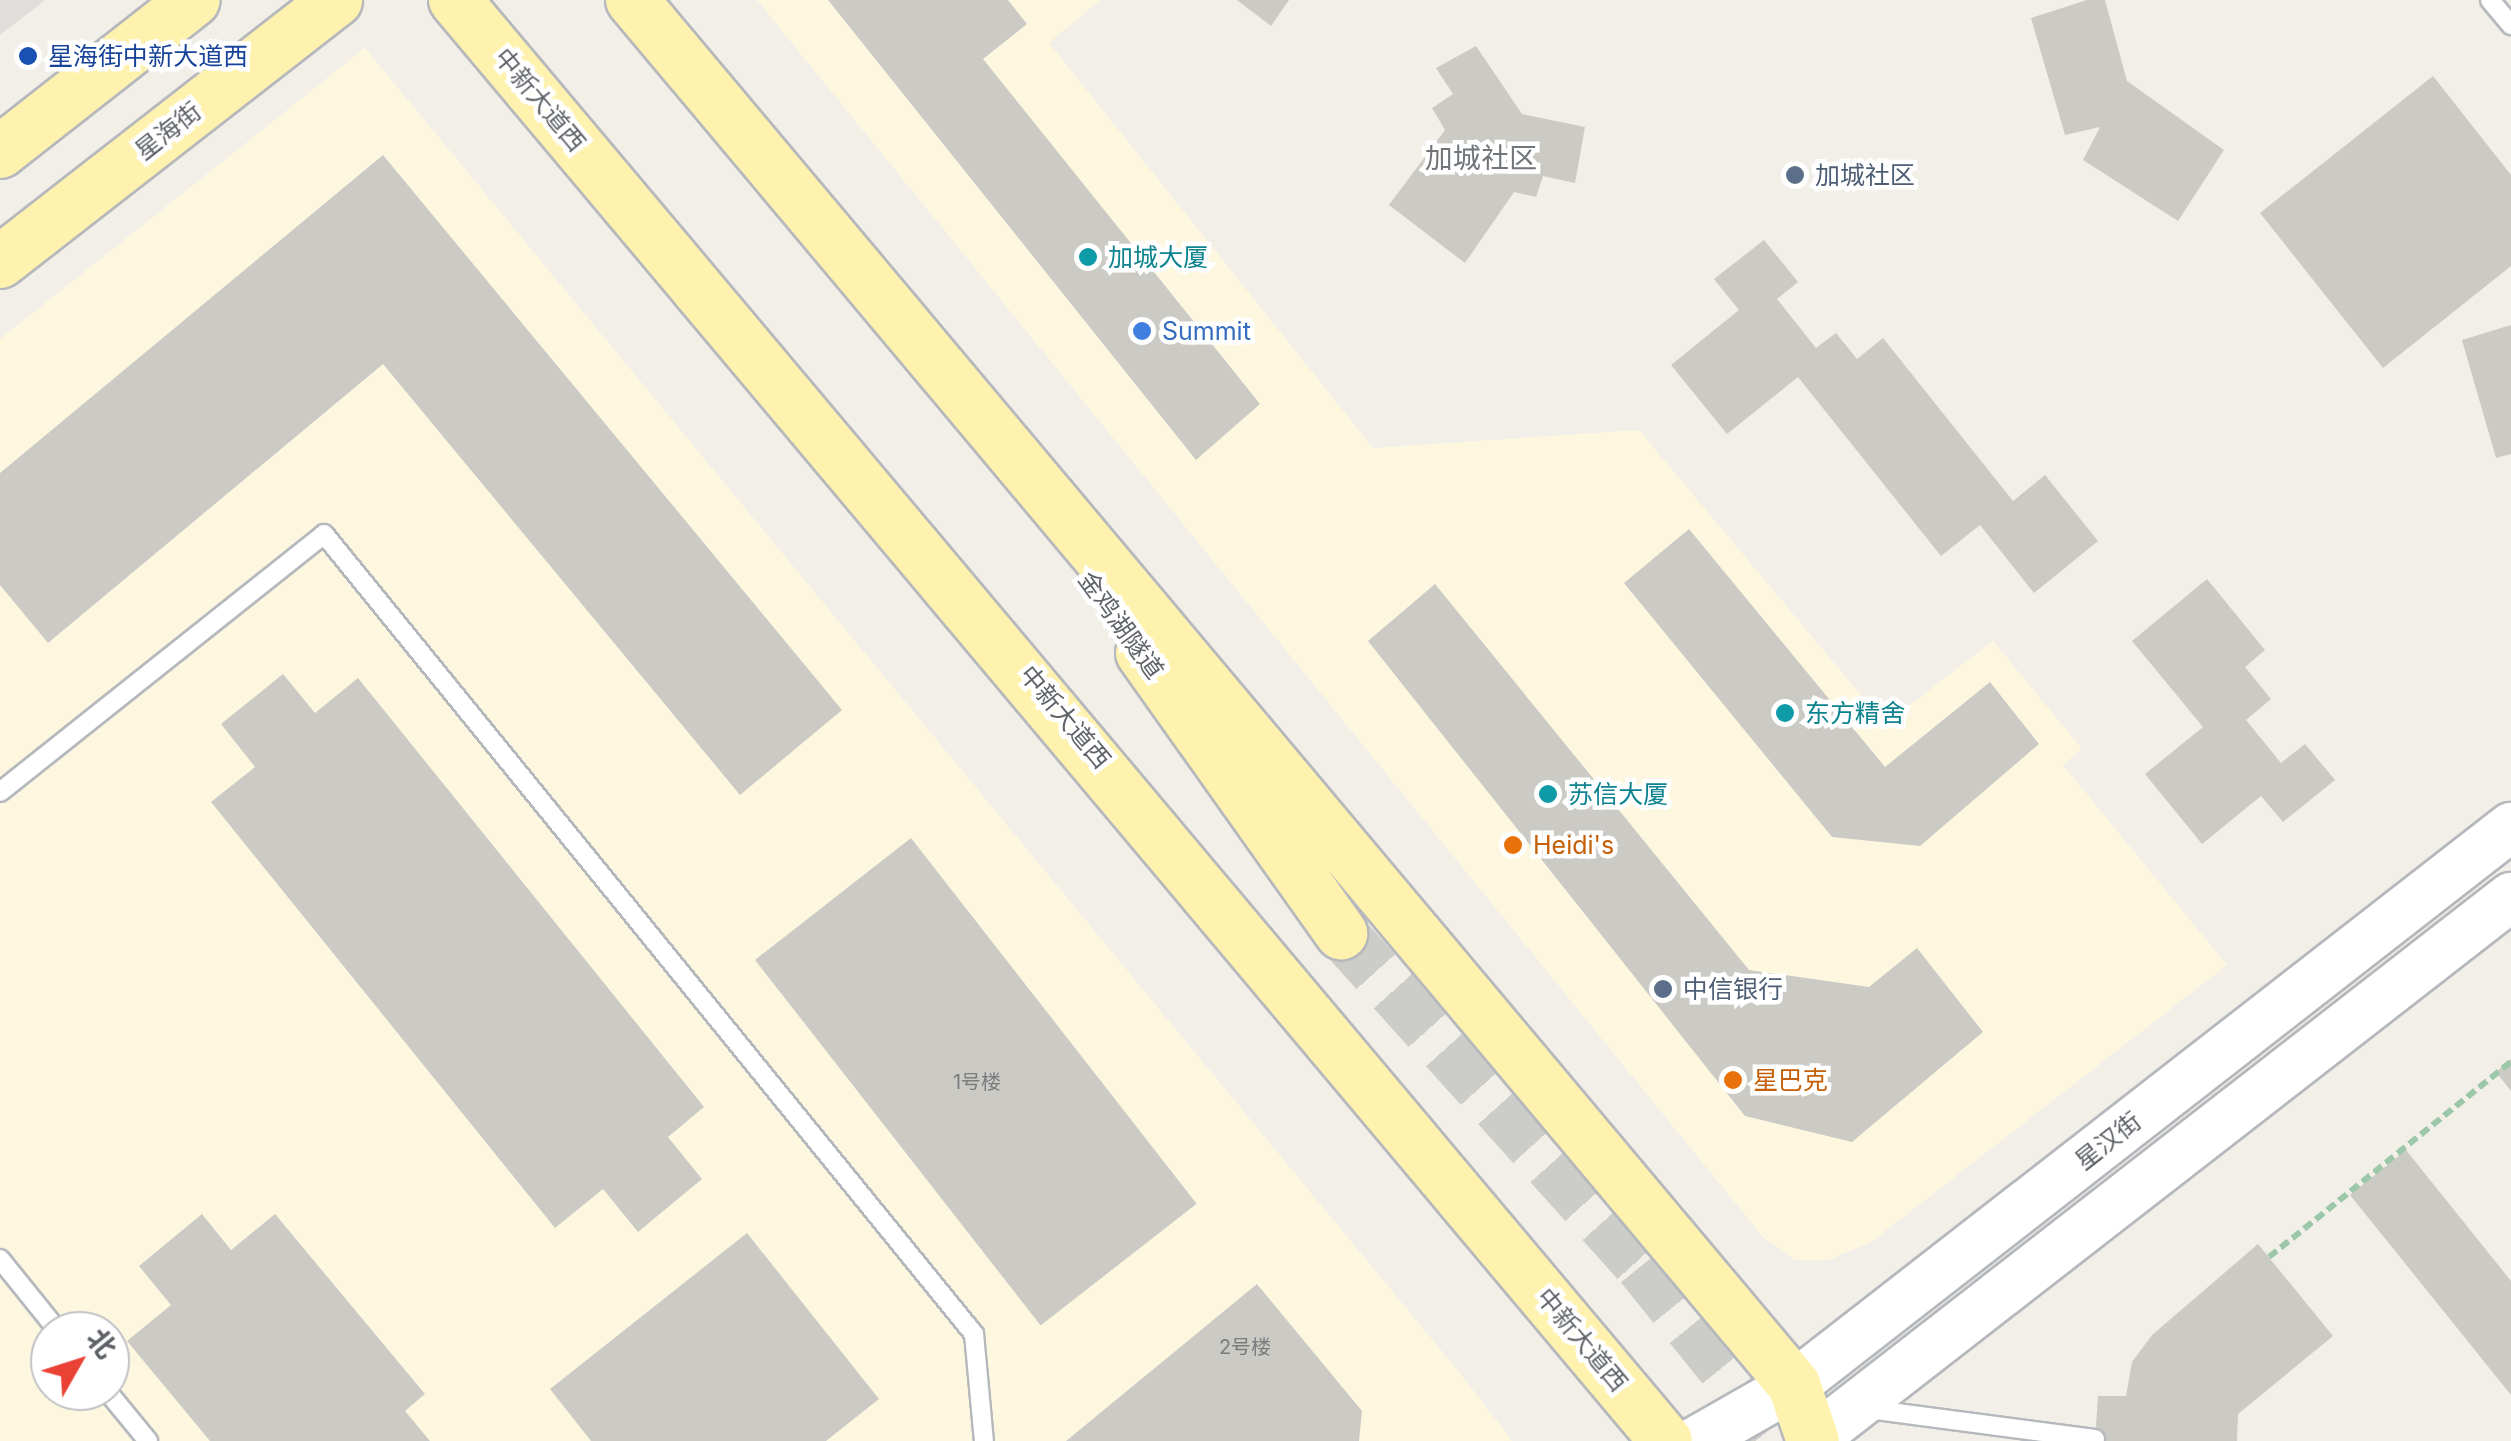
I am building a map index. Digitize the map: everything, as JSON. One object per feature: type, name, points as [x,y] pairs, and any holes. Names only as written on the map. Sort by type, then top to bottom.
[{"type":"main road","points":[[0,152],[194,0]]},
{"type":"main road","name":"星海街","points":[[0,262],[336,0]]},
{"type":"main road","name":"中新大道西","points":[[455,0],[1666,1441]]},
{"type":"main road","points":[[632,0],[902,317],[1794,1385],[1812,1441],[1862,1408],[2511,897]]},
{"type":"main road","name":"金鸡湖隧道","points":[[902,317],[1341,933]]},
{"type":"main road","name":"星汉街","points":[[1696,1441],[1794,1385],[2511,827]]},
{"type":"lane","points":[[2490,0],[2511,26]]},
{"type":"lane","points":[[0,792],[324,534],[974,1334],[984,1441]]},
{"type":"lane","points":[[0,1260],[42,1311]]},
{"type":"lane","points":[[1862,1408],[2096,1440]]},
{"type":"lane","points":[[123,1411],[148,1441]]},
{"type":"path","points":[[2269,1257],[2511,1062]]},
{"type":"shaded area","points":[[0,0],[45,0],[0,35]]},
{"type":"shaded area","points":[[757,0],[1100,0],[1049,43],[1373,448],[1639,430],[1885,724],[1993,641],[2082,749],[2063,765],[2227,965],[1870,1243],[1828,1260],[1795,1260],[1763,1237]]},
{"type":"shaded area","points":[[365,48],[1512,1441],[0,1441],[0,339]]},
{"type":"building","name":"加城大厦","points":[[828,0],[1008,0],[1027,24],[983,59],[1260,404],[1196,460]]},
{"type":"building","points":[[1237,0],[1289,0],[1271,26]]},
{"type":"building","points":[[2087,0],[2105,0],[2127,81],[2224,150],[2178,221],[2083,160],[2100,127],[2065,135],[2031,18]]},
{"type":"building","points":[[1476,46],[1522,114],[1585,127],[1575,183],[1543,176],[1536,197],[1514,192],[1465,263],[1389,205],[1445,130],[1432,108],[1453,94],[1436,68]]},
{"type":"building","points":[[2433,76],[2511,175],[2511,266],[2383,368],[2260,213]]},
{"type":"building","points":[[383,155],[842,710],[740,795],[383,364],[48,643],[0,585],[0,473]]},
{"type":"building","points":[[1764,240],[1798,282],[1777,299],[1816,348],[1836,333],[1857,359],[1883,338],[2013,501],[2045,475],[2098,541],[2034,593],[1980,525],[1941,556],[1798,377],[1727,434],[1671,365],[1739,310],[1714,279]]},
{"type":"building","points":[[2511,325],[2511,454],[2496,458],[2462,340]]},
{"type":"building","name":"东方精舍","points":[[1689,529],[1885,767],[1990,682],[2039,744],[1920,846],[1832,837],[1624,583]]},
{"type":"building","points":[[2207,579],[2265,650],[2245,667],[2271,699],[2246,720],[2281,763],[2305,744],[2335,780],[2283,822],[2261,796],[2202,844],[2145,774],[2203,727],[2132,641]]},
{"type":"building","name":"苏信大厦","points":[[1435,584],[1749,970],[1869,987],[1917,948],[1983,1032],[1852,1142],[1745,1116],[1368,641]]},
{"type":"building","points":[[283,674],[315,713],[358,678],[704,1107],[668,1137],[702,1179],[638,1232],[603,1189],[555,1228],[211,802],[255,767],[221,724]]},
{"type":"building","points":[[911,838],[1197,1204],[1041,1326],[755,960]]},
{"type":"building","points":[[2511,1059],[2511,1091],[2496,1072]]},
{"type":"building","points":[[2406,1150],[2511,1281],[2511,1395],[2350,1195]]},
{"type":"building","points":[[202,1214],[231,1250],[275,1214],[425,1394],[405,1411],[430,1441],[210,1441],[130,1345],[130,1339],[171,1305],[139,1266]]},
{"type":"building","points":[[747,1233],[879,1399],[826,1441],[591,1441],[550,1389]]},
{"type":"building","points":[[2258,1244],[2333,1336],[2238,1414],[2237,1441],[2095,1441],[2098,1396],[2126,1396],[2132,1362],[2152,1335]]},
{"type":"building","points":[[1257,1284],[1362,1411],[1359,1441],[1066,1441]]},
{"type":"tunnel","points":[[1341,933],[1641,1266],[1782,1441]]},
{"type":"place","name":"星海街中新大道西","points":[[28,56]]},
{"type":"place","name":"加城社区","points":[[1795,175]]},
{"type":"place","name":"加城大厦","points":[[1088,257]]},
{"type":"place","name":"Summit","points":[[1142,331]]},
{"type":"place","name":"东方精舍","points":[[1785,713]]},
{"type":"place","name":"苏信大厦","points":[[1548,794]]},
{"type":"place","name":"Heidi's","points":[[1513,845]]},
{"type":"place","name":"中信银行","points":[[1663,989]]},
{"type":"place","name":"星巴克","points":[[1733,1080]]},
{"type":"district","name":"加城社区","points":[[1481,158]]}]
